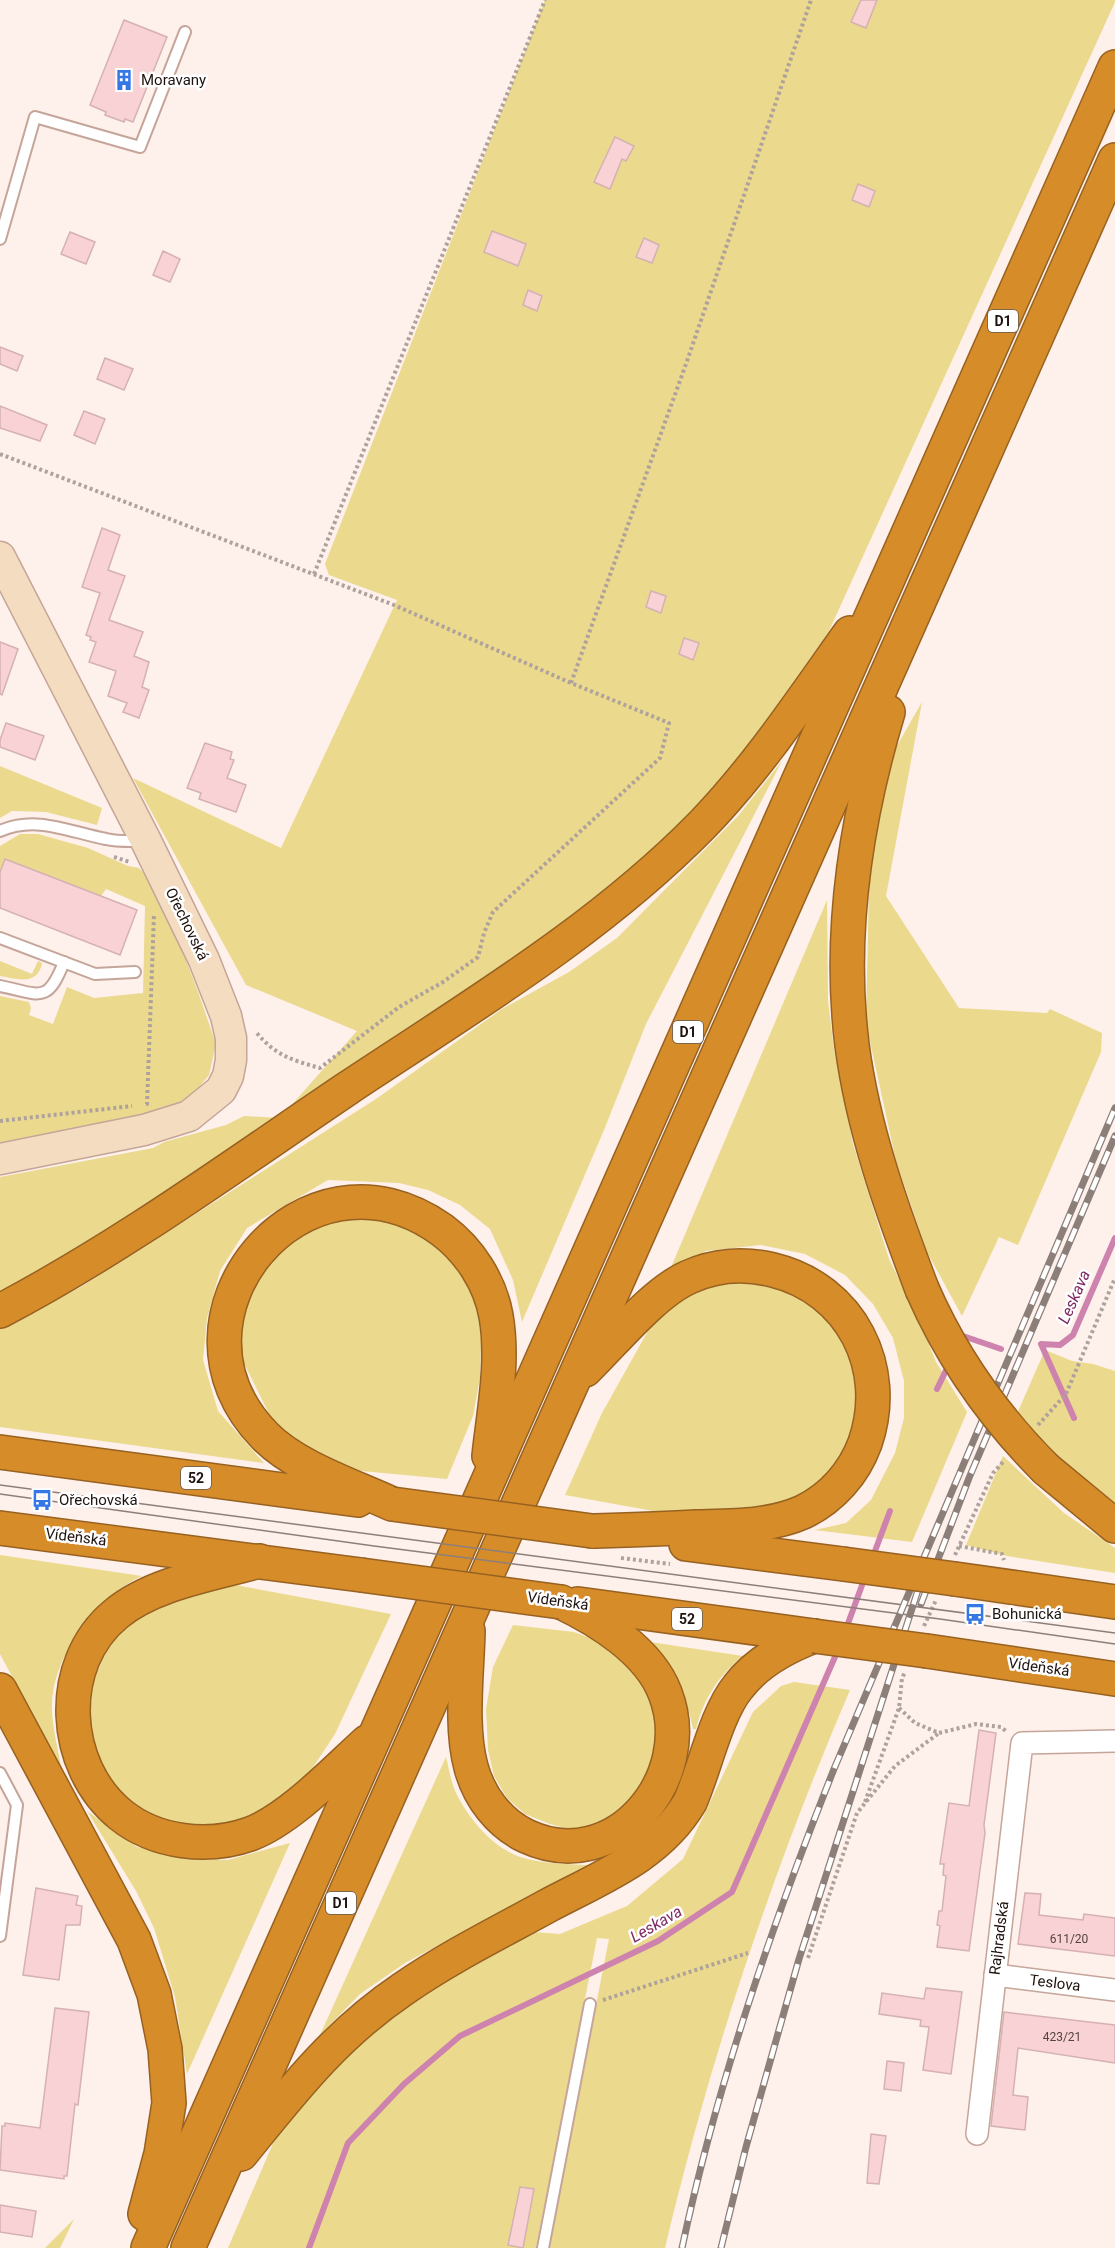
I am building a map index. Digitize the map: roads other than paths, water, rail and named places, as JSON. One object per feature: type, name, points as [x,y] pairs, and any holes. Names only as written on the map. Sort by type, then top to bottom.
[{"type":"highway","name":"D1","points":[[148,2248],[1115,67]]},
{"type":"highway","name":"D1","points":[[188,2248],[1115,160]]},
{"type":"highway","points":[[0,1311],[37,1292],[117,1243],[493,992],[623,897],[703,824],[751,770],[891,575]]},
{"type":"highway","points":[[925,588],[883,728],[853,872],[848,953],[852,1044],[860,1088],[882,1179],[922,1289],[935,1318],[966,1373],[1003,1423],[1046,1469],[1115,1526]]},
{"type":"highway","points":[[393,1504],[310,1466],[277,1448],[250,1419],[237,1396],[228,1372],[225,1339],[229,1307],[242,1274],[252,1257],[281,1228],[316,1210],[335,1205],[375,1203],[414,1213],[448,1234],[482,1276],[496,1314],[499,1345],[499,1364],[485,1488]]},
{"type":"highway","points":[[571,1384],[658,1297],[701,1272],[741,1266],[763,1267],[785,1273],[807,1282],[828,1296],[843,1312],[858,1336],[866,1353],[873,1387],[872,1417],[861,1454],[840,1485],[809,1508],[785,1518],[764,1523],[592,1531]]},
{"type":"highway","name":"52","points":[[0,1452],[1115,1602]]},
{"type":"highway","name":"Vídeňská","points":[[0,1528],[814,1636],[1115,1679]]},
{"type":"highway","points":[[259,1561],[142,1597],[114,1615],[94,1637],[76,1679],[73,1709],[80,1755],[93,1782],[110,1805],[121,1815],[156,1834],[187,1841],[220,1841],[252,1833],[281,1817],[375,1735]]},
{"type":"highway","points":[[468,1617],[466,1716],[468,1750],[471,1767],[483,1797],[506,1824],[519,1833],[550,1844],[583,1845],[614,1834],[628,1825],[651,1802],[660,1788],[670,1757],[672,1723],[664,1690],[636,1652],[601,1623],[561,1602]]},
{"type":"highway","points":[[213,2188],[310,2069],[357,2023],[430,1972],[475,1945],[623,1866],[661,1839],[683,1814],[690,1802],[722,1715],[737,1688],[762,1663],[778,1652],[814,1636]]},
{"type":"highway","points":[[0,1690],[134,1940],[148,1976],[161,2022],[168,2076],[167,2125],[154,2186],[136,2248]]},
{"type":"street","name":"Ořechovská","points":[[0,557],[146,842],[214,982],[231,1038],[231,1060],[224,1084],[216,1095],[189,1116],[144,1130],[0,1159]]},
{"type":"street","name":"Rajhradská","points":[[977,2134],[1022,1743],[1115,1742]]},
{"type":"street","name":"Teslova","points":[[995,1975],[1115,1990]]},
{"type":"lane","points":[[0,238],[35,117],[140,147],[185,32]]},
{"type":"lane","points":[[0,831],[13,825],[35,823],[109,840],[146,842]]},
{"type":"lane","points":[[0,938],[95,974],[135,972]]},
{"type":"lane","points":[[0,986],[39,994],[49,991],[56,983],[64,962]]},
{"type":"lane","points":[[0,1773],[17,1805],[0,1936]]},
{"type":"lane","points":[[543,2248],[590,2004]]},
{"type":"waterway","name":"Leskava","points":[[1074,1418],[1041,1344],[1060,1345],[1073,1335],[1115,1238]]},
{"type":"waterway","name":"Leskava","points":[[960,1342],[963,1336],[1001,1349]]},
{"type":"waterway","name":"Leskava","points":[[937,1389],[949,1364]]},
{"type":"waterway","name":"Leskava","points":[[872,1559],[890,1511]]},
{"type":"waterway","name":"Leskava","points":[[846,1629],[865,1577]]},
{"type":"waterway","name":"Leskava","points":[[309,2248],[348,2143],[404,2084],[460,2036],[658,1941],[732,1892],[838,1650]]},
{"type":"tram line","points":[[0,1485],[1115,1633]]},
{"type":"tram line","points":[[0,1494],[1115,1644]]},
{"type":"railway","points":[[682,2248],[729,2066],[768,1946],[811,1828],[1115,1108]]},
{"type":"railway","points":[[921,1604],[969,1478],[1115,1136]]},
{"type":"railway","points":[[721,2248],[746,2147],[799,1959],[918,1590]]},
{"type":"place","name":"Moravany","points":[[124,80]]},
{"type":"place","name":"Ořechovská","points":[[42,1500]]},
{"type":"place","name":"Bohunická","points":[[975,1614]]}]
